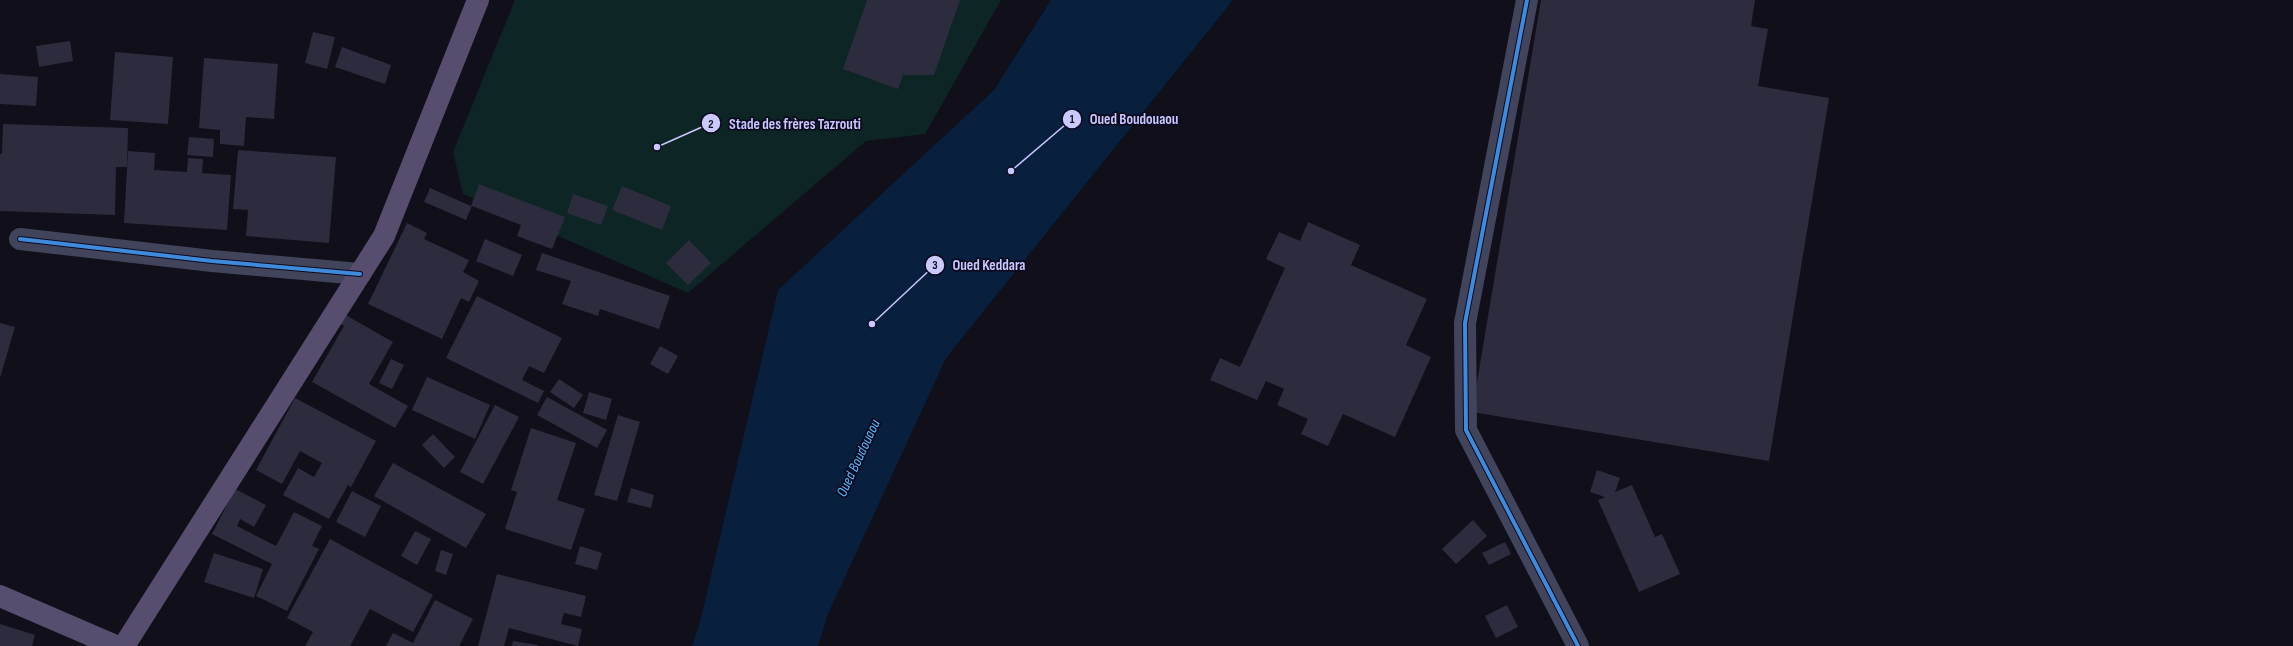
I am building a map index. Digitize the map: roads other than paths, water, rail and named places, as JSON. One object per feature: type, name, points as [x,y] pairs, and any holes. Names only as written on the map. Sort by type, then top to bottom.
[{"type":"main road","points":[[124,646],[384,236],[478,0]]},
{"type":"main road","points":[[0,596],[116,646]]},
{"type":"street","points":[[1527,0],[1465,323],[1466,430],[1578,646]]},
{"type":"street","points":[[20,239],[212,261],[360,274]]},
{"type":"water","points":[[1051,0],[1233,0],[946,358],[828,614],[818,646],[692,646],[700,622],[778,290],[994,90]]},
{"type":"place","name":"Stade des frères Tazrouti","points":[[657,147]]},
{"type":"place","name":"Oued Boudouaou","points":[[1011,171]]},
{"type":"place","name":"Oued Keddara","points":[[872,324]]}]
